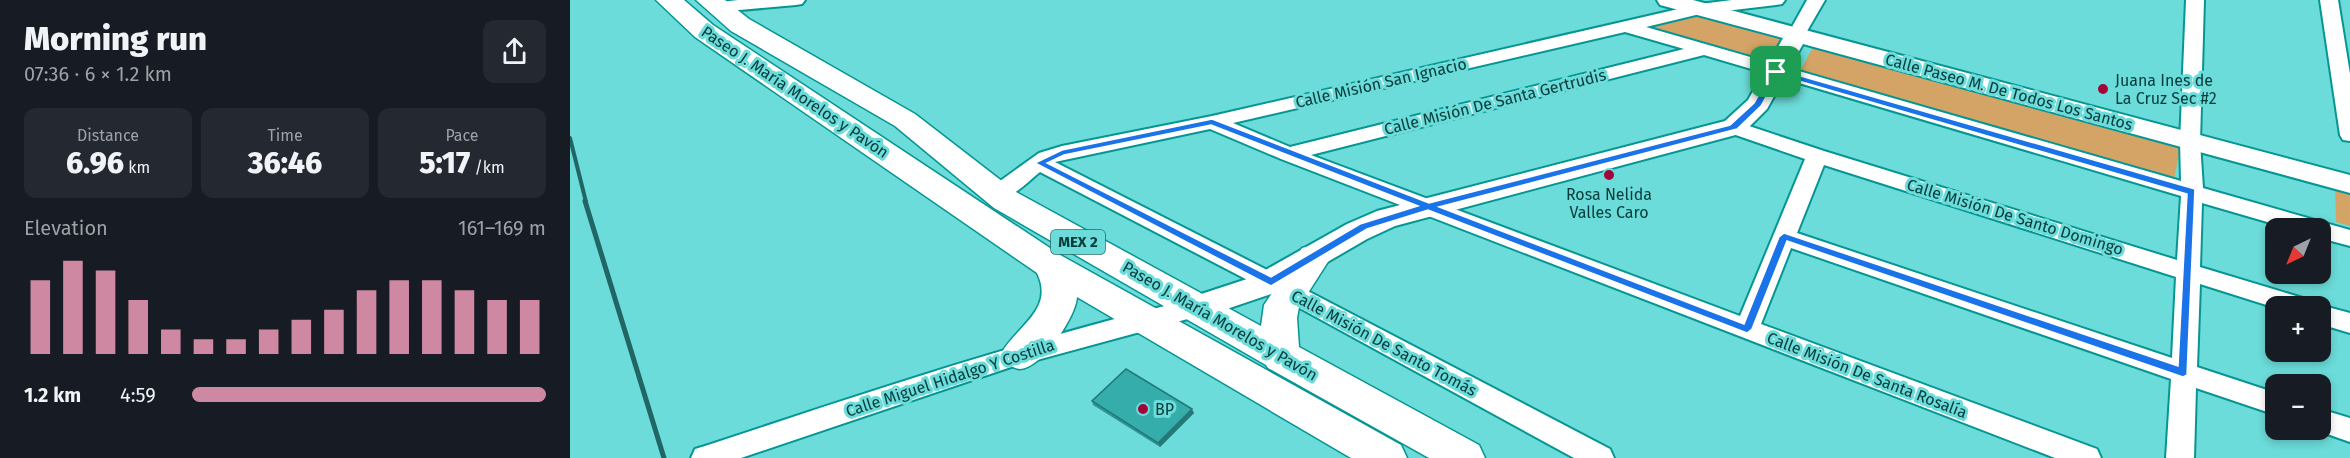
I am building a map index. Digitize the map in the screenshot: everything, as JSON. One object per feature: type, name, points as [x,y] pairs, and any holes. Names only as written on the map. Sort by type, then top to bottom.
[{"type":"highway","name":"Paseo J. María Morelos y Pavón","points":[[669,0],[712,36],[1050,265],[1387,458]]},
{"type":"highway","name":"Paseo J. María Morelos y Pavón","points":[[722,11],[905,120],[997,194],[1034,217],[1465,458]]},
{"type":"highway","points":[[1281,357],[1280,287],[1314,257]]},
{"type":"highway","points":[[1020,354],[1054,316],[1060,303],[1060,284],[1050,265]]},
{"type":"main road","name":"Calle Paseo M. De Todos Los Santos","points":[[1668,0],[2350,184]]},
{"type":"main road","points":[[1314,257],[1363,226],[1734,127],[1758,104],[1797,34]]},
{"type":"main road","points":[[1197,307],[1280,287]]},
{"type":"street","points":[[722,11],[761,12],[796,0]]},
{"type":"street","points":[[722,11],[796,0]]},
{"type":"street","name":"Calle Misión San Ignacio","points":[[997,194],[1039,163],[1062,153],[1212,122],[1700,9],[1776,0]]},
{"type":"street","points":[[1797,34],[1816,0]]},
{"type":"street","points":[[2180,458],[2192,192],[2190,142],[2195,0]]},
{"type":"street","points":[[2329,0],[2345,67],[2350,135]]},
{"type":"street","points":[[1628,27],[2281,218]]},
{"type":"street","name":"Calle Misión De Santa Gertrudis","points":[[1288,153],[1703,50]]},
{"type":"street","name":"Calle Misión De Santa Rosalía","points":[[1212,122],[1428,207],[2087,458]]},
{"type":"street","name":"Calle Misión De Santo Domingo","points":[[1734,127],[1817,156],[2265,296]]},
{"type":"street","points":[[1747,329],[1817,156]]},
{"type":"street","name":"Calle Misión De Santo Tomás","points":[[1039,163],[1280,287],[1599,458]]},
{"type":"street","points":[[2331,233],[2350,238]]},
{"type":"street","points":[[1784,237],[2265,400]]},
{"type":"street","name":"Calle Miguel Hidalgo Y Costilla","points":[[705,458],[1020,354],[1144,319],[1197,307]]},
{"type":"street","points":[[2331,317],[2350,323]]},
{"type":"street","points":[[2331,424],[2350,430]]},
{"type":"shaded area","points":[[1695,12],[1796,39],[1780,64],[1651,27]]},
{"type":"shaded area","points":[[1814,45],[2181,145],[2173,184],[1800,71]]},
{"type":"shaded area","points":[[2335,185],[2350,189],[2350,226],[2336,222]]},
{"type":"building","name":"BP","points":[[1126,369],[1192,409],[1158,443],[1092,401]]},
{"type":"railway","points":[[570,138],[586,202]]},
{"type":"railway","points":[[585,201],[664,458]]},
{"type":"place","name":"Juana Ines de La Cruz Sec #2","points":[[2103,89]]},
{"type":"place","name":"Rosa Nelida Valles Caro","points":[[1609,175]]},
{"type":"place","name":"BP","points":[[1143,409]]},
{"type":"route","points":[[1776,72],[1758,104],[1734,127],[1428,207],[1212,122],[1053,155],[1039,163],[1271,282],[1363,226],[1428,207],[1747,329],[1784,237],[2183,372],[2192,192],[1776,72]]}]
